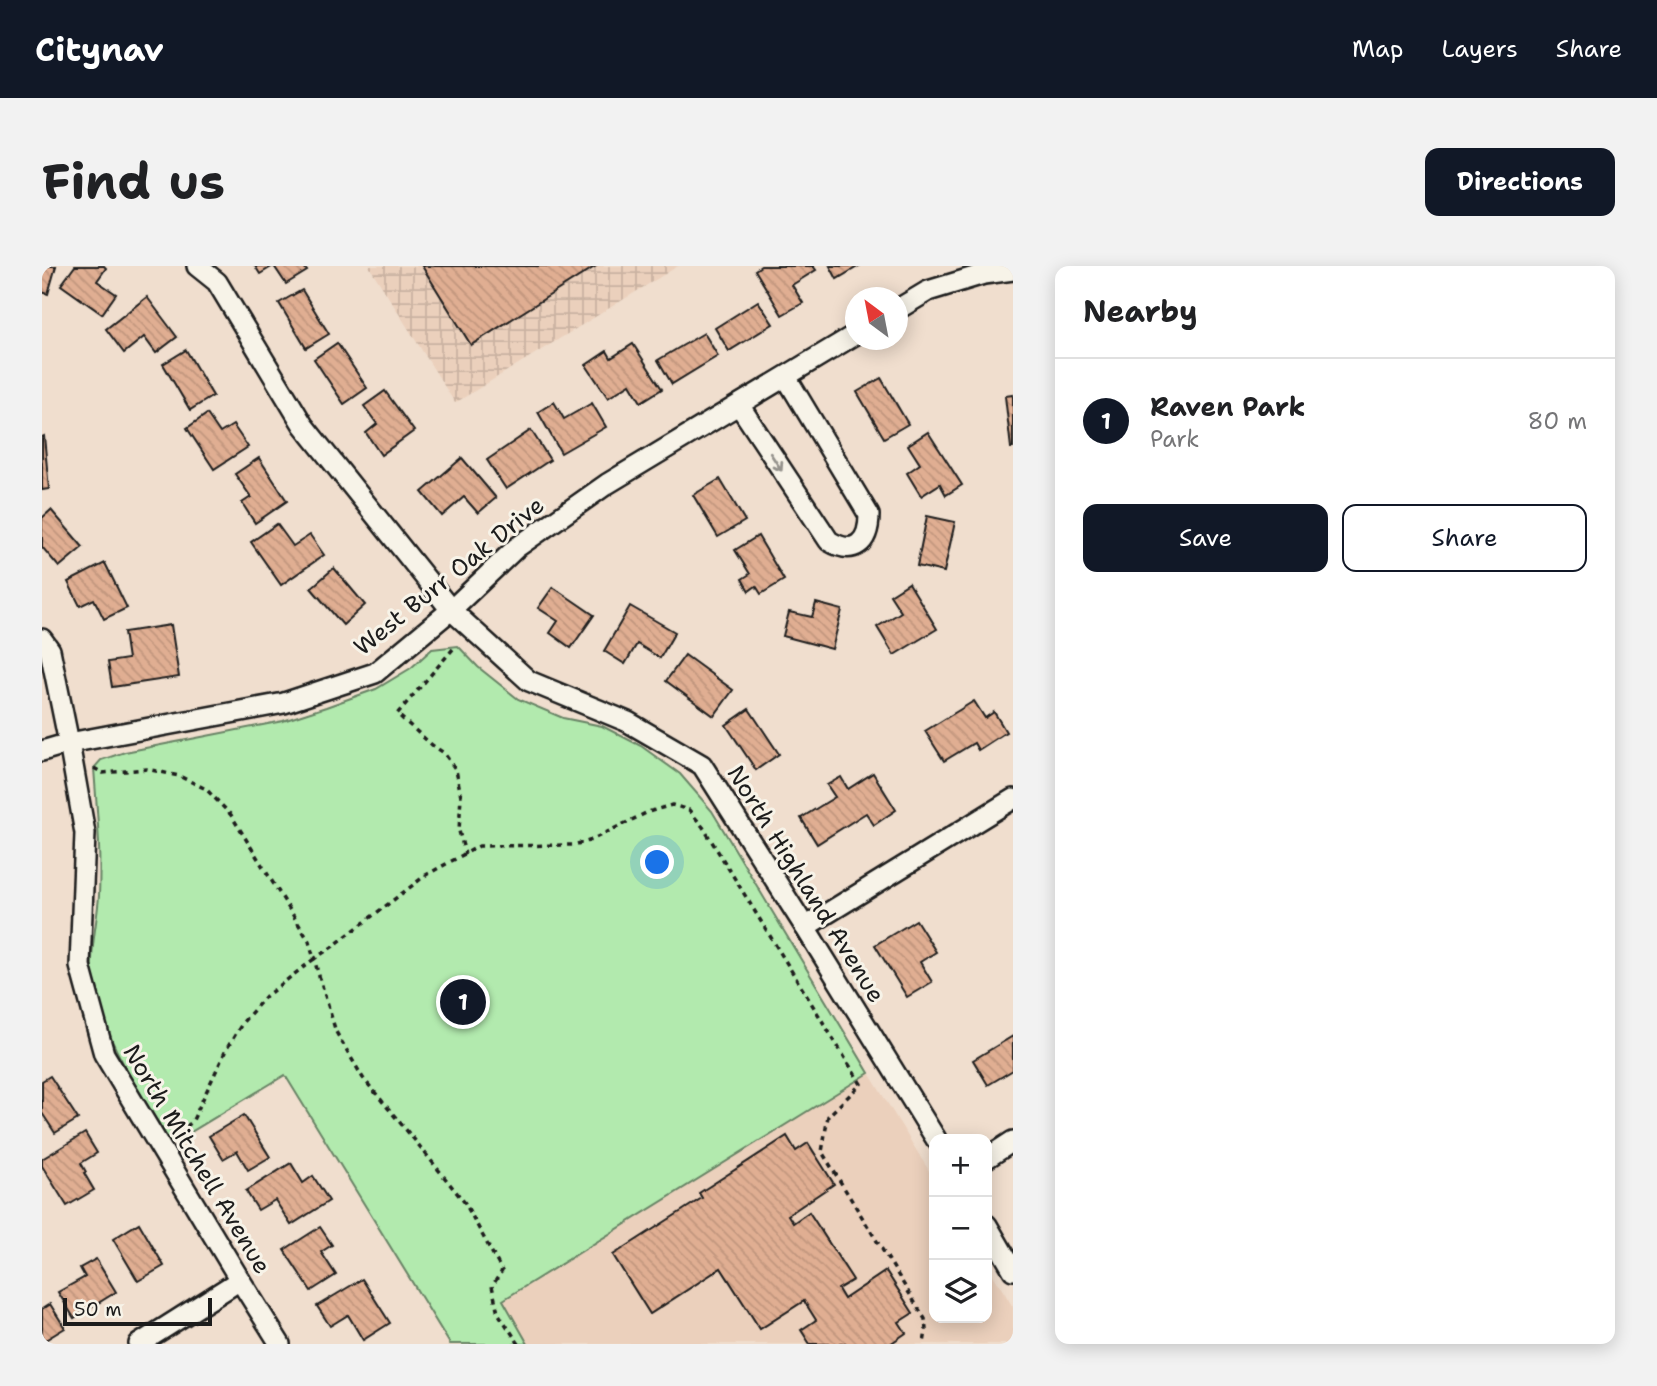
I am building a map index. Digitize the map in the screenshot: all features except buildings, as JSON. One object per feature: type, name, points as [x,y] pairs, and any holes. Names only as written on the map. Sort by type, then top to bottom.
[{"type":"street","name":"North Highland Avenue","points":[[197,266],[217,282],[303,425],[451,610],[529,681],[628,722],[702,765],[933,1134]]},
{"type":"street","points":[[908,303],[928,290],[984,274],[1013,270]]},
{"type":"street","name":"West Burr Oak Drive","points":[[42,751],[69,743],[284,703],[375,673],[451,610],[516,548],[607,484],[845,341]]},
{"type":"street","points":[[739,405],[828,541],[839,547],[850,548],[860,543],[869,531],[869,515],[786,377]]},
{"type":"street","name":"North Mitchell Avenue","points":[[42,639],[50,650],[85,833],[80,966],[104,1054],[280,1344]]},
{"type":"street","points":[[805,927],[1013,799]]},
{"type":"street","points":[[992,1155],[1013,1142]]},
{"type":"street","points":[[992,1234],[1013,1270]]},
{"type":"street","points":[[139,1344],[240,1280]]},
{"type":"path","points":[[453,649],[397,714],[444,753],[456,770],[461,796],[459,831],[465,854]]},
{"type":"path","points":[[94,768],[103,773],[147,769],[179,776],[206,789],[231,815],[309,941],[335,1032],[363,1078],[465,1203],[502,1271],[492,1286],[498,1313],[519,1344]]},
{"type":"path","points":[[172,1138],[192,1122],[226,1050],[243,1022],[266,996],[426,875],[479,846],[573,845],[589,841],[648,812],[672,805],[689,810],[703,827],[861,1084],[828,1116],[822,1152],[925,1319],[924,1344]]},
{"type":"shaded area","points":[[369,266],[678,266],[455,403]]},
{"type":"shaded area","points":[[869,1073],[929,1171],[929,1323],[992,1323],[992,1273],[1013,1307],[1013,1344],[528,1344],[503,1301]]},
{"type":"green space","points":[[458,646],[478,667],[518,699],[563,718],[602,726],[641,746],[680,774],[712,811],[869,1073],[503,1300],[528,1344],[450,1344],[285,1075],[171,1144],[114,1045],[98,1003],[93,981],[99,880],[94,768],[101,760],[125,752],[283,721],[376,689],[411,668],[432,649]]},
{"type":"place","name":"Raven Park","points":[[463,1002]]}]
